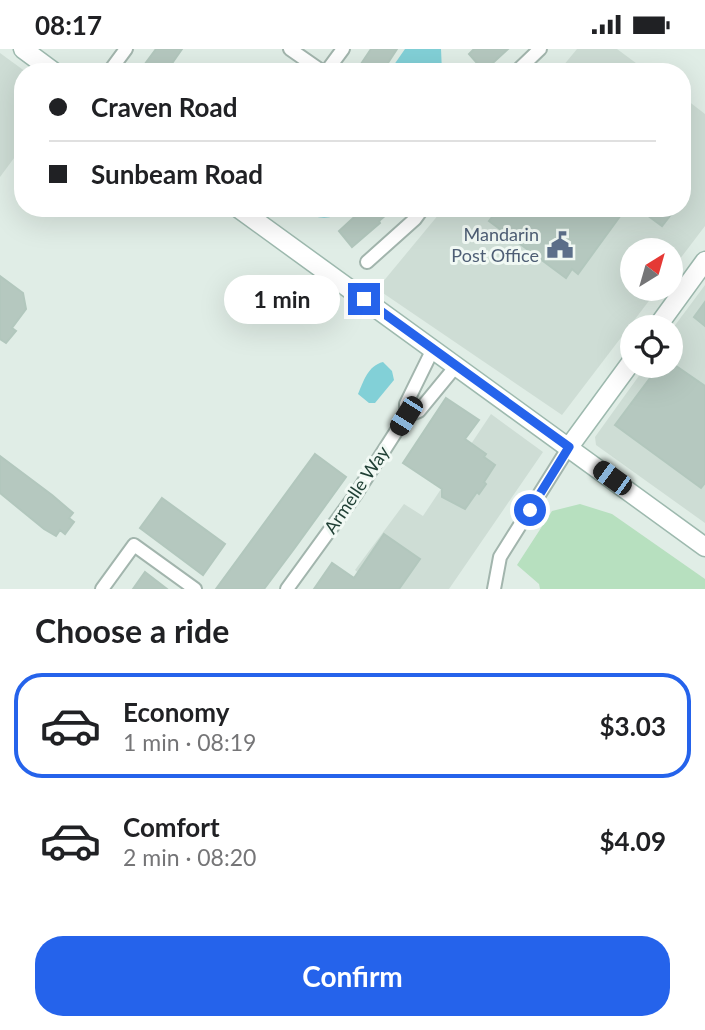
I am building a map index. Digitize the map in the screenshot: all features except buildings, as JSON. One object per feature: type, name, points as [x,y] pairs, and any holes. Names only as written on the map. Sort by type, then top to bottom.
[{"type":"street","points":[[23,49],[42,63]]},
{"type":"street","points":[[290,49],[311,63]]},
{"type":"street","points":[[331,63],[343,49]]},
{"type":"street","points":[[525,63],[540,49]]},
{"type":"street","points":[[250,217],[705,547]]},
{"type":"street","points":[[367,262],[416,217]]},
{"type":"street","points":[[666,315],[705,261]]},
{"type":"street","name":"Armelle Way","points":[[287,589],[356,494],[406,416],[405,404],[433,349]]},
{"type":"street","points":[[406,416],[419,411],[456,366]]},
{"type":"street","points":[[494,589],[500,557],[569,447],[620,377]]},
{"type":"street","points":[[102,589],[134,545],[195,589]]},
{"type":"shaded area","points":[[577,49],[617,49],[636,63],[565,63]]},
{"type":"shaded area","points":[[0,53],[14,63],[14,158],[0,177]]},
{"type":"shaded area","points":[[691,103],[705,114],[705,226],[683,255],[683,238],[620,238],[620,301],[649,301],[638,315],[620,315],[620,339],[562,415],[377,289],[437,217],[691,217]]},
{"type":"shaded area","points":[[705,285],[705,523],[596,445],[595,437],[637,378],[683,378],[683,315]]},
{"type":"shaded area","points":[[491,414],[543,452],[449,589],[366,589],[370,583],[355,570],[404,504],[423,516]]},
{"type":"green space","points":[[580,504],[612,514],[705,579],[705,589],[540,589],[539,584],[517,565],[552,511]]},
{"type":"water","points":[[405,49],[441,49],[442,63],[395,63]]},
{"type":"water","points":[[383,362],[392,371],[394,380],[375,403],[369,403],[358,394],[370,370]]},
{"type":"place","name":"Mandarin Post Office","points":[[560,245]]},
{"type":"route","points":[[364,299],[569,447],[530,510]]}]
